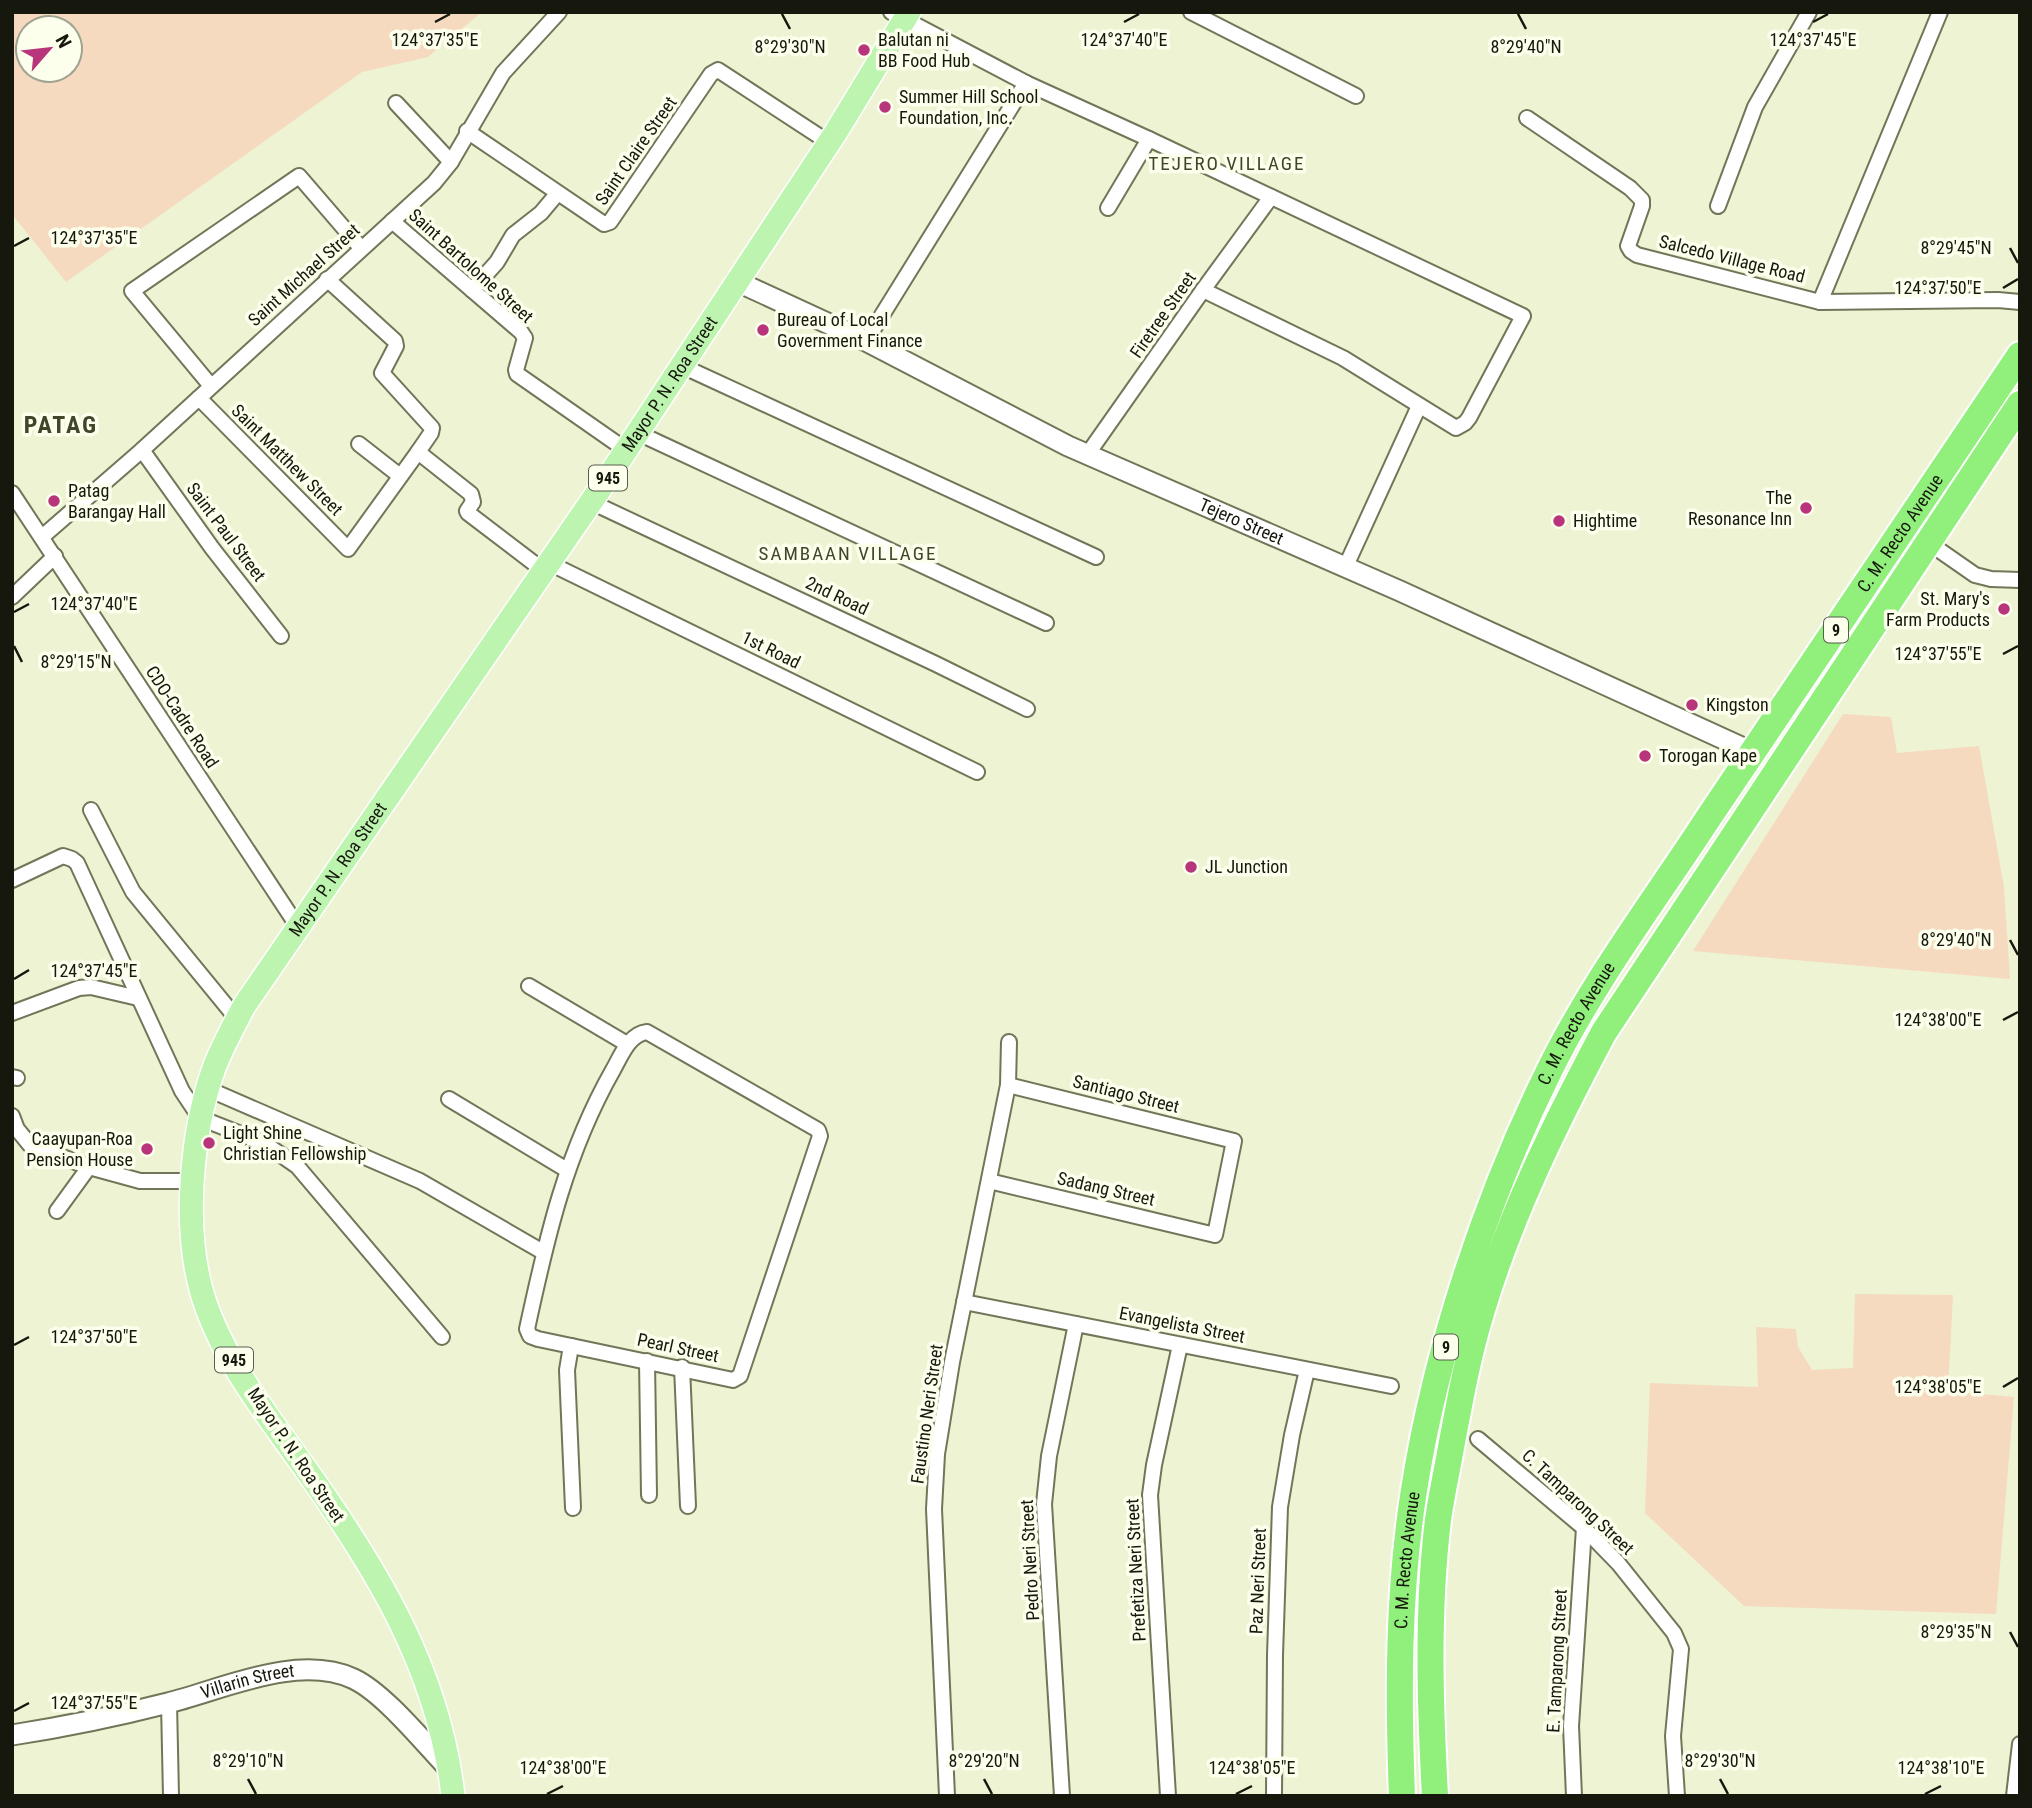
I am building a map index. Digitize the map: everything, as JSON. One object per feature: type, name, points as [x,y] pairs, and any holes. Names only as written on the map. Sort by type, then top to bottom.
[{"type":"highway","name":"C. M. Recto Avenue","points":[[1402,1796],[1399,1717],[1403,1587],[1414,1490],[1430,1412],[1455,1314],[1491,1206],[1527,1118],[1583,1008],[1630,934],[2020,355]]},
{"type":"highway","name":"C. M. Recto Avenue","points":[[1435,1796],[1431,1720],[1432,1621],[1438,1520],[1463,1377],[1482,1310],[1530,1179],[1563,1108],[1604,1032],[2020,404]]},
{"type":"highway","points":[[1650,904],[1676,921]]},
{"type":"highway","points":[[1630,934],[1656,952]]},
{"type":"highway","points":[[1430,1412],[1456,1417]]},
{"type":"main road","name":"Mayor P. N. Roa Street","points":[[453,1796],[450,1770],[433,1697],[402,1625],[346,1528],[253,1392],[214,1323],[202,1293],[193,1251],[191,1213],[200,1118],[220,1054],[237,1019],[632,442],[828,142],[901,15]]},
{"type":"main road","name":"Tejero Street","points":[[736,281],[866,341],[1087,455],[1587,676],[1752,752]]},
{"type":"main road","name":"Villarin Street","points":[[12,1735],[169,1703],[284,1672],[309,1669],[334,1672],[368,1688],[450,1770]]},
{"type":"street","name":"Saint Michael Street","points":[[42,537],[142,450],[434,183],[451,162],[503,73],[559,12]]},
{"type":"street","points":[[1191,12],[1356,96]]},
{"type":"street","points":[[1718,206],[1755,107],[1809,12]]},
{"type":"street","points":[[1820,302],[1940,12]]},
{"type":"street","points":[[901,15],[1026,83],[1522,316],[1465,423],[1456,428],[1343,358],[1202,290]]},
{"type":"street","name":"Saint Claire Street","points":[[467,131],[601,223],[610,222],[711,74],[718,71],[828,142]]},
{"type":"street","points":[[866,341],[1026,83]]},
{"type":"street","points":[[396,103],[451,162]]},
{"type":"street","name":"Salcedo Village Road","points":[[1527,118],[1630,188],[1642,200],[1628,246],[1630,251],[1637,255],[1820,302],[2020,302]]},
{"type":"street","points":[[1108,208],[1149,139]]},
{"type":"street","points":[[211,387],[132,291],[299,176],[361,248]]},
{"type":"street","points":[[471,290],[497,262],[513,235],[541,213],[557,194]]},
{"type":"street","name":"Firetree Street","points":[[1087,455],[1202,290],[1271,197]]},
{"type":"street","name":"Saint Bartolome Street","points":[[392,221],[521,332],[524,338],[517,374],[632,442]]},
{"type":"street","points":[[327,279],[396,341],[382,373],[432,428],[400,476],[359,444]]},
{"type":"street","points":[[682,366],[1096,557]]},
{"type":"street","name":"Saint Matthew Street","points":[[199,398],[348,549],[400,476]]},
{"type":"street","points":[[1345,568],[1419,406]]},
{"type":"street","points":[[632,442],[1046,623]]},
{"type":"street","name":"Saint Paul Street","points":[[142,450],[212,548],[281,636]]},
{"type":"street","name":"1st Road","points":[[418,452],[471,494],[473,502],[468,513],[546,567],[977,772]]},
{"type":"street","name":"CDO-Cadre Road","points":[[12,493],[298,927]]},
{"type":"street","name":"2nd Road","points":[[591,502],[1027,709]]},
{"type":"street","points":[[1906,527],[1975,575],[1991,579],[2020,580]]},
{"type":"street","points":[[12,597],[55,556]]},
{"type":"street","points":[[91,810],[133,892],[237,1019]]},
{"type":"street","points":[[12,880],[57,858],[63,856],[72,859],[81,869],[182,1091],[200,1118],[264,1143],[297,1166],[442,1337]]},
{"type":"street","points":[[529,986],[628,1044]]},
{"type":"street","points":[[12,1013],[79,988],[91,987],[138,998]]},
{"type":"street","name":"Pearl Street","points":[[648,1032],[818,1129],[820,1136],[740,1376],[733,1380],[530,1336],[527,1329],[543,1252],[567,1170],[590,1110],[628,1044],[639,1033],[648,1032]]},
{"type":"street","name":"Faustino Neri Street","points":[[947,1796],[934,1509],[937,1454],[964,1302],[1008,1085],[1009,1042]]},
{"type":"street","name":"Santiago Street","points":[[1008,1085],[1234,1141],[1214,1234]]},
{"type":"street","points":[[208,1090],[420,1181],[543,1252]]},
{"type":"street","points":[[449,1099],[567,1170]]},
{"type":"street","points":[[12,1116],[17,1129],[30,1144],[89,1167],[140,1181],[193,1181]]},
{"type":"street","points":[[57,1210],[89,1167]]},
{"type":"street","name":"Sadang Street","points":[[989,1181],[1214,1234]]},
{"type":"street","name":"Evangelista Street","points":[[964,1302],[1391,1386]]},
{"type":"street","name":"Pedro Neri Street","points":[[1062,1796],[1044,1504],[1049,1457],[1076,1324]]},
{"type":"street","name":"Prefetiza Neri Street","points":[[1168,1796],[1150,1495],[1180,1345]]},
{"type":"street","points":[[571,1346],[567,1370],[573,1508]]},
{"type":"street","points":[[647,1361],[649,1495]]},
{"type":"street","points":[[682,1367],[688,1506]]},
{"type":"street","name":"Paz Neri Street","points":[[1274,1796],[1280,1507],[1292,1435],[1307,1370]]},
{"type":"street","name":"C. Tamparong Street","points":[[1478,1439],[1584,1528],[1618,1563],[1678,1639],[1681,1657],[1673,1736],[1677,1796]]},
{"type":"street","name":"E. Tamparong Street","points":[[1574,1796],[1571,1726],[1584,1528]]},
{"type":"street","points":[[169,1703],[171,1796]]},
{"type":"street","points":[[2016,1794],[2020,1744]]},
{"type":"shaded area","points":[[12,12],[482,12],[428,57],[362,72],[66,282],[12,214]]},
{"type":"shaded area","points":[[1843,714],[1891,717],[1897,753],[1979,746],[2004,887],[2010,979],[1693,951]]},
{"type":"shaded area","points":[[1855,1294],[1953,1295],[1948,1391],[2014,1397],[1996,1614],[1744,1606],[1645,1513],[1650,1383],[1758,1387],[1756,1327],[1796,1329],[1798,1347],[1812,1370],[1853,1368]]},
{"type":"place","name":"Balutan ni BB Food Hub","points":[[864,50]]},
{"type":"place","name":"Summer Hill School Foundation, Inc.","points":[[885,107]]},
{"type":"place","name":"Bureau of Local Government Finance","points":[[763,330]]},
{"type":"place","name":"Patag Barangay Hall","points":[[54,501]]},
{"type":"place","name":"The Resonance Inn","points":[[1806,508]]},
{"type":"place","name":"Hightime","points":[[1559,521]]},
{"type":"place","name":"St. Mary's Farm Products","points":[[2004,609]]},
{"type":"place","name":"Kingston","points":[[1692,705]]},
{"type":"place","name":"Torogan Kape","points":[[1645,756]]},
{"type":"place","name":"JL Junction","points":[[1191,867]]},
{"type":"place","name":"Light Shine Christian Fellowship","points":[[209,1143]]},
{"type":"place","name":"Caayupan-Roa Pension House","points":[[147,1149]]},
{"type":"district","name":"TEJERO VILLAGE","points":[[1227,163]]},
{"type":"district","name":"PATAG","points":[[61,425]]},
{"type":"district","name":"SAMBAAN VILLAGE","points":[[848,553]]}]
